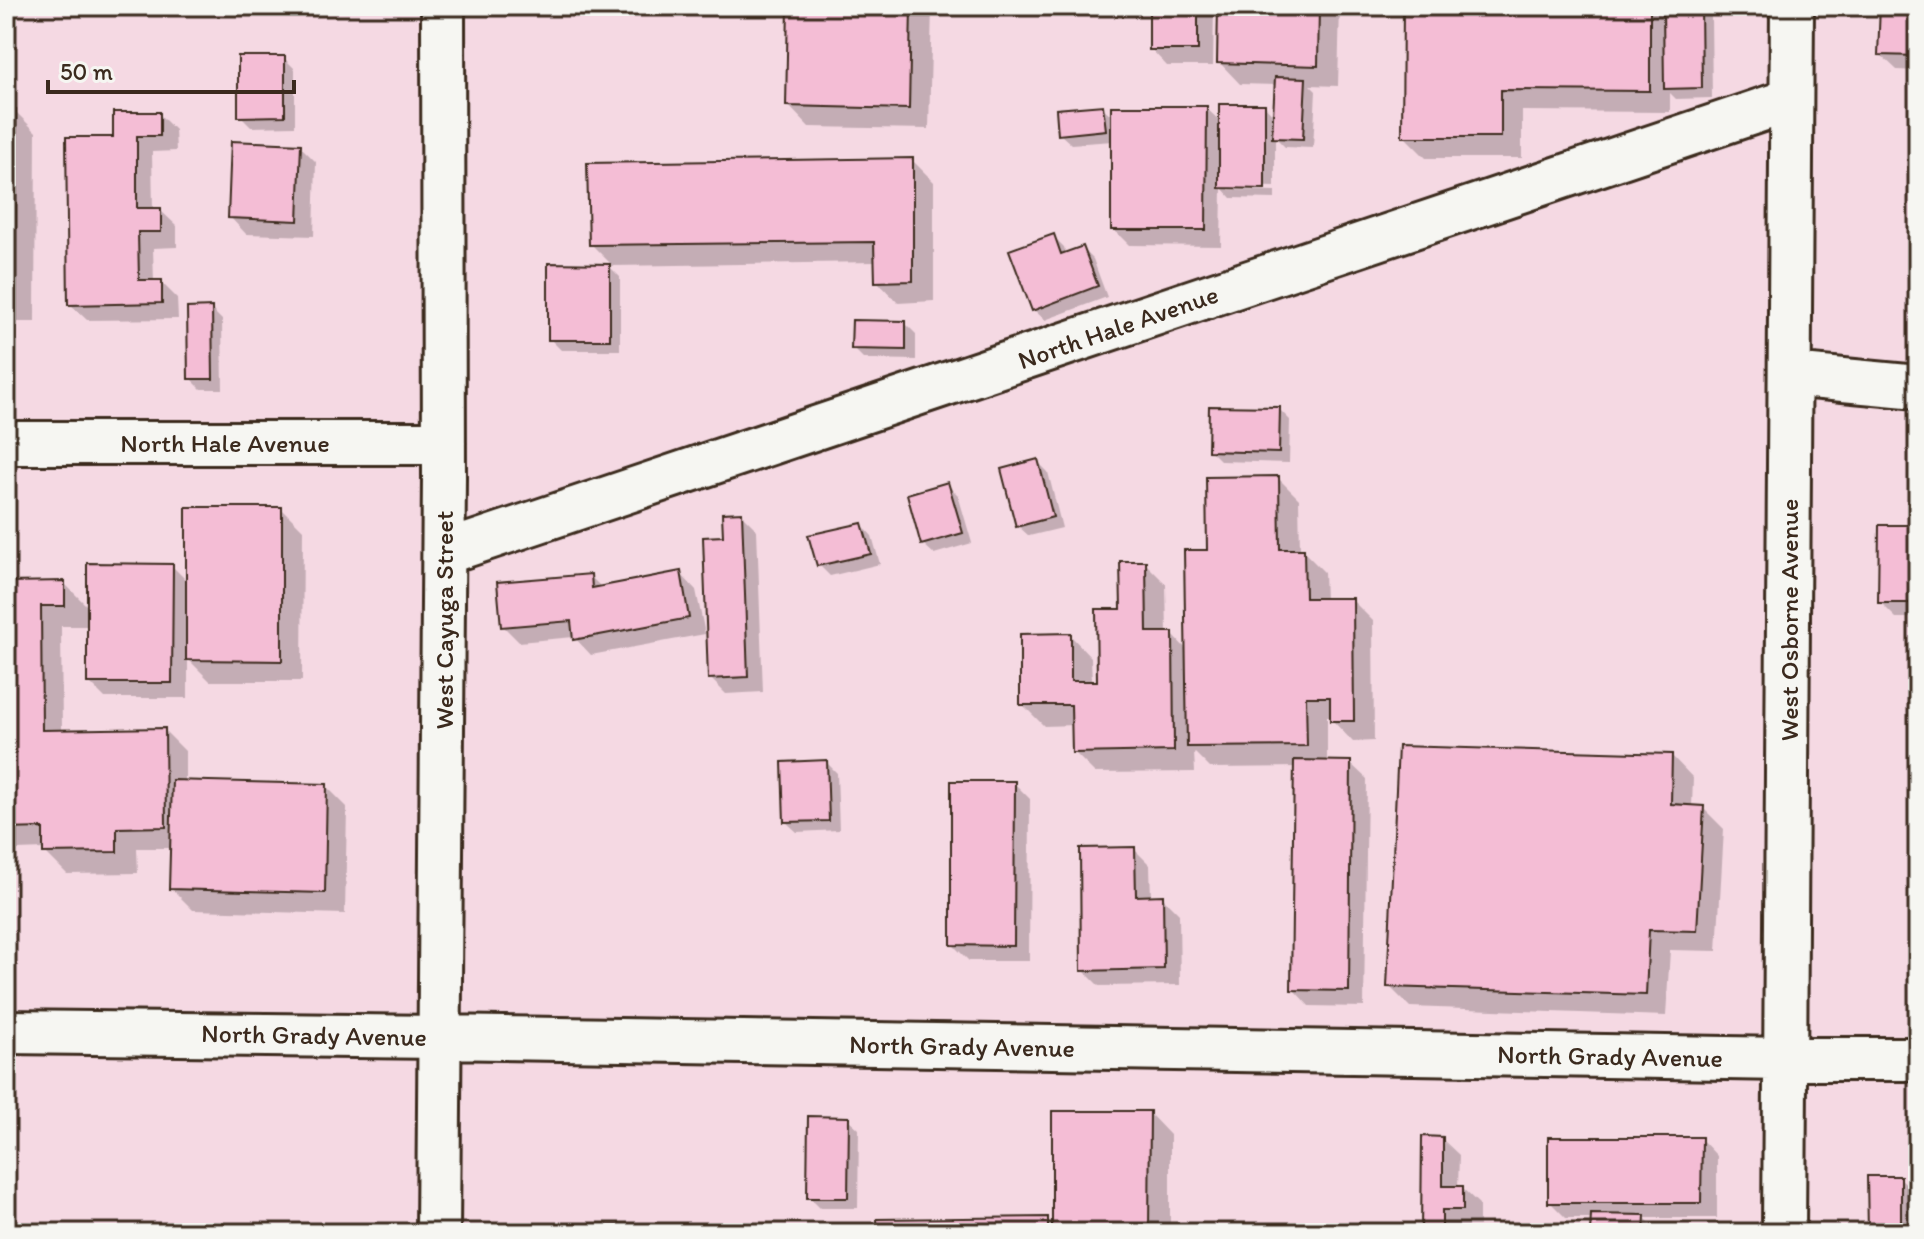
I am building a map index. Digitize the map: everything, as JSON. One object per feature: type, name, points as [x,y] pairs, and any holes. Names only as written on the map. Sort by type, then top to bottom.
[{"type":"street","name":"West Cayuga Street","points":[[438,1233],[444,553],[443,6]]},
{"type":"street","name":"West Osborne Avenue","points":[[1784,1233],[1792,6]]},
{"type":"street","name":"North Hale Avenue","points":[[444,553],[1791,100]]},
{"type":"street","points":[[1790,375],[1918,387]]},
{"type":"street","name":"North Hale Avenue","points":[[6,443],[444,443]]},
{"type":"street","name":"North Grady Avenue","points":[[6,1032],[1918,1059]]},
{"type":"shaded area","points":[[6,6],[423,6],[425,426],[6,426]]},
{"type":"shaded area","points":[[462,6],[1773,6],[1772,89],[463,529]]},
{"type":"shaded area","points":[[1811,6],[1918,6],[1918,371],[1809,360],[1810,112],[1816,110],[1810,97]]},
{"type":"shaded area","points":[[1772,125],[1767,1041],[460,1020],[463,565]]},
{"type":"shaded area","points":[[1809,394],[1918,404],[1918,1042],[1805,1042]]},
{"type":"shaded area","points":[[6,460],[425,460],[425,541],[420,543],[425,556],[422,1020],[6,1015]]},
{"type":"shaded area","points":[[6,1049],[422,1053],[419,1233],[6,1233]]},
{"type":"shaded area","points":[[460,1054],[1767,1075],[1765,1233],[457,1233]]},
{"type":"shaded area","points":[[1918,1075],[1918,1233],[1804,1233],[1805,1076]]},
{"type":"building","points":[[788,6],[911,6],[909,109],[786,106]]},
{"type":"building","points":[[1149,6],[1198,6],[1198,50],[1149,50]]},
{"type":"building","points":[[1218,6],[1319,6],[1318,66],[1217,63]]},
{"type":"building","points":[[1403,6],[1650,6],[1650,91],[1501,90],[1501,137],[1402,137]]},
{"type":"building","points":[[1663,6],[1701,6],[1702,88],[1664,89]]},
{"type":"building","points":[[1880,6],[1918,6],[1918,56],[1878,55]]},
{"type":"building","points":[[238,56],[285,56],[285,116],[238,117]]},
{"type":"building","points":[[1275,77],[1306,78],[1303,139],[1272,138]]},
{"type":"building","points":[[1219,104],[1265,104],[1265,189],[1219,188]]},
{"type":"building","points":[[1103,105],[1106,130],[1058,135],[1056,109]]},
{"type":"building","points":[[1111,106],[1207,106],[1206,230],[1111,230]]},
{"type":"building","points":[[6,109],[16,109],[15,302],[6,302]]},
{"type":"building","points":[[113,112],[160,112],[160,136],[137,136],[137,208],[161,208],[161,232],[138,232],[139,280],[162,280],[162,303],[68,305],[66,137],[113,137]]},
{"type":"building","points":[[231,141],[301,144],[298,221],[228,218]]},
{"type":"building","points":[[1917,149],[1918,217],[1916,217]]},
{"type":"building","points":[[913,158],[913,281],[875,282],[874,242],[589,245],[587,163]]},
{"type":"building","points":[[1054,234],[1061,254],[1083,246],[1098,286],[1032,311],[1009,250]]},
{"type":"building","points":[[548,263],[610,264],[610,340],[548,340]]},
{"type":"building","points":[[212,307],[213,379],[188,379],[187,308]]},
{"type":"building","points":[[852,320],[906,321],[906,350],[851,349]]},
{"type":"building","points":[[1209,406],[1280,407],[1279,453],[1208,451]]},
{"type":"building","points":[[1038,459],[1053,517],[1016,527],[1001,469]]},
{"type":"building","points":[[1279,476],[1280,549],[1304,549],[1305,598],[1353,598],[1354,721],[1330,721],[1330,697],[1306,697],[1307,746],[1187,747],[1184,550],[1207,550],[1206,477]]},
{"type":"building","points":[[948,482],[963,533],[921,545],[907,494]]},
{"type":"building","points":[[186,507],[282,507],[282,661],[186,660]]},
{"type":"building","points":[[742,512],[748,677],[708,679],[703,537],[723,536],[722,513]]},
{"type":"building","points":[[862,523],[871,554],[817,566],[808,535]]},
{"type":"building","points":[[1879,525],[1918,525],[1918,603],[1878,603]]},
{"type":"building","points":[[1120,561],[1146,561],[1147,632],[1173,632],[1174,751],[1072,753],[1071,705],[1020,705],[1020,634],[1071,633],[1071,681],[1097,681],[1096,609],[1121,609]]},
{"type":"building","points":[[87,563],[173,564],[172,683],[87,683]]},
{"type":"building","points":[[681,571],[689,618],[573,640],[571,621],[501,627],[497,582],[591,574],[592,588]]},
{"type":"building","points":[[65,581],[65,606],[41,606],[42,730],[165,728],[166,827],[117,828],[117,852],[43,853],[43,828],[6,829],[6,582]]},
{"type":"building","points":[[1398,746],[1672,754],[1671,804],[1704,806],[1697,931],[1649,930],[1646,995],[1387,987]]},
{"type":"building","points":[[827,760],[829,821],[784,822],[782,762]]},
{"type":"building","points":[[1294,760],[1351,761],[1349,991],[1291,990]]},
{"type":"building","points":[[172,780],[327,784],[325,893],[169,889]]},
{"type":"building","points":[[951,781],[1015,781],[1014,946],[951,945]]},
{"type":"building","points":[[1135,847],[1136,896],[1163,895],[1164,969],[1081,971],[1080,848]]},
{"type":"building","points":[[1052,1111],[1150,1111],[1149,1233],[1052,1233]]},
{"type":"building","points":[[808,1116],[849,1117],[848,1198],[807,1198]]},
{"type":"building","points":[[1422,1136],[1443,1137],[1443,1186],[1463,1186],[1463,1210],[1442,1210],[1442,1233],[1421,1233]]},
{"type":"building","points":[[1548,1137],[1702,1137],[1701,1203],[1548,1203]]},
{"type":"building","points":[[1867,1176],[1901,1176],[1901,1233],[1868,1233]]},
{"type":"building","points":[[1591,1214],[1645,1215],[1644,1233],[1590,1233]]},
{"type":"building","points":[[1048,1217],[1048,1233],[878,1233],[877,1219]]},
{"type":"building","points":[[670,1225],[671,1233],[530,1233],[530,1226]]},
{"type":"building","points":[[868,1231],[868,1233],[817,1233]]}]
